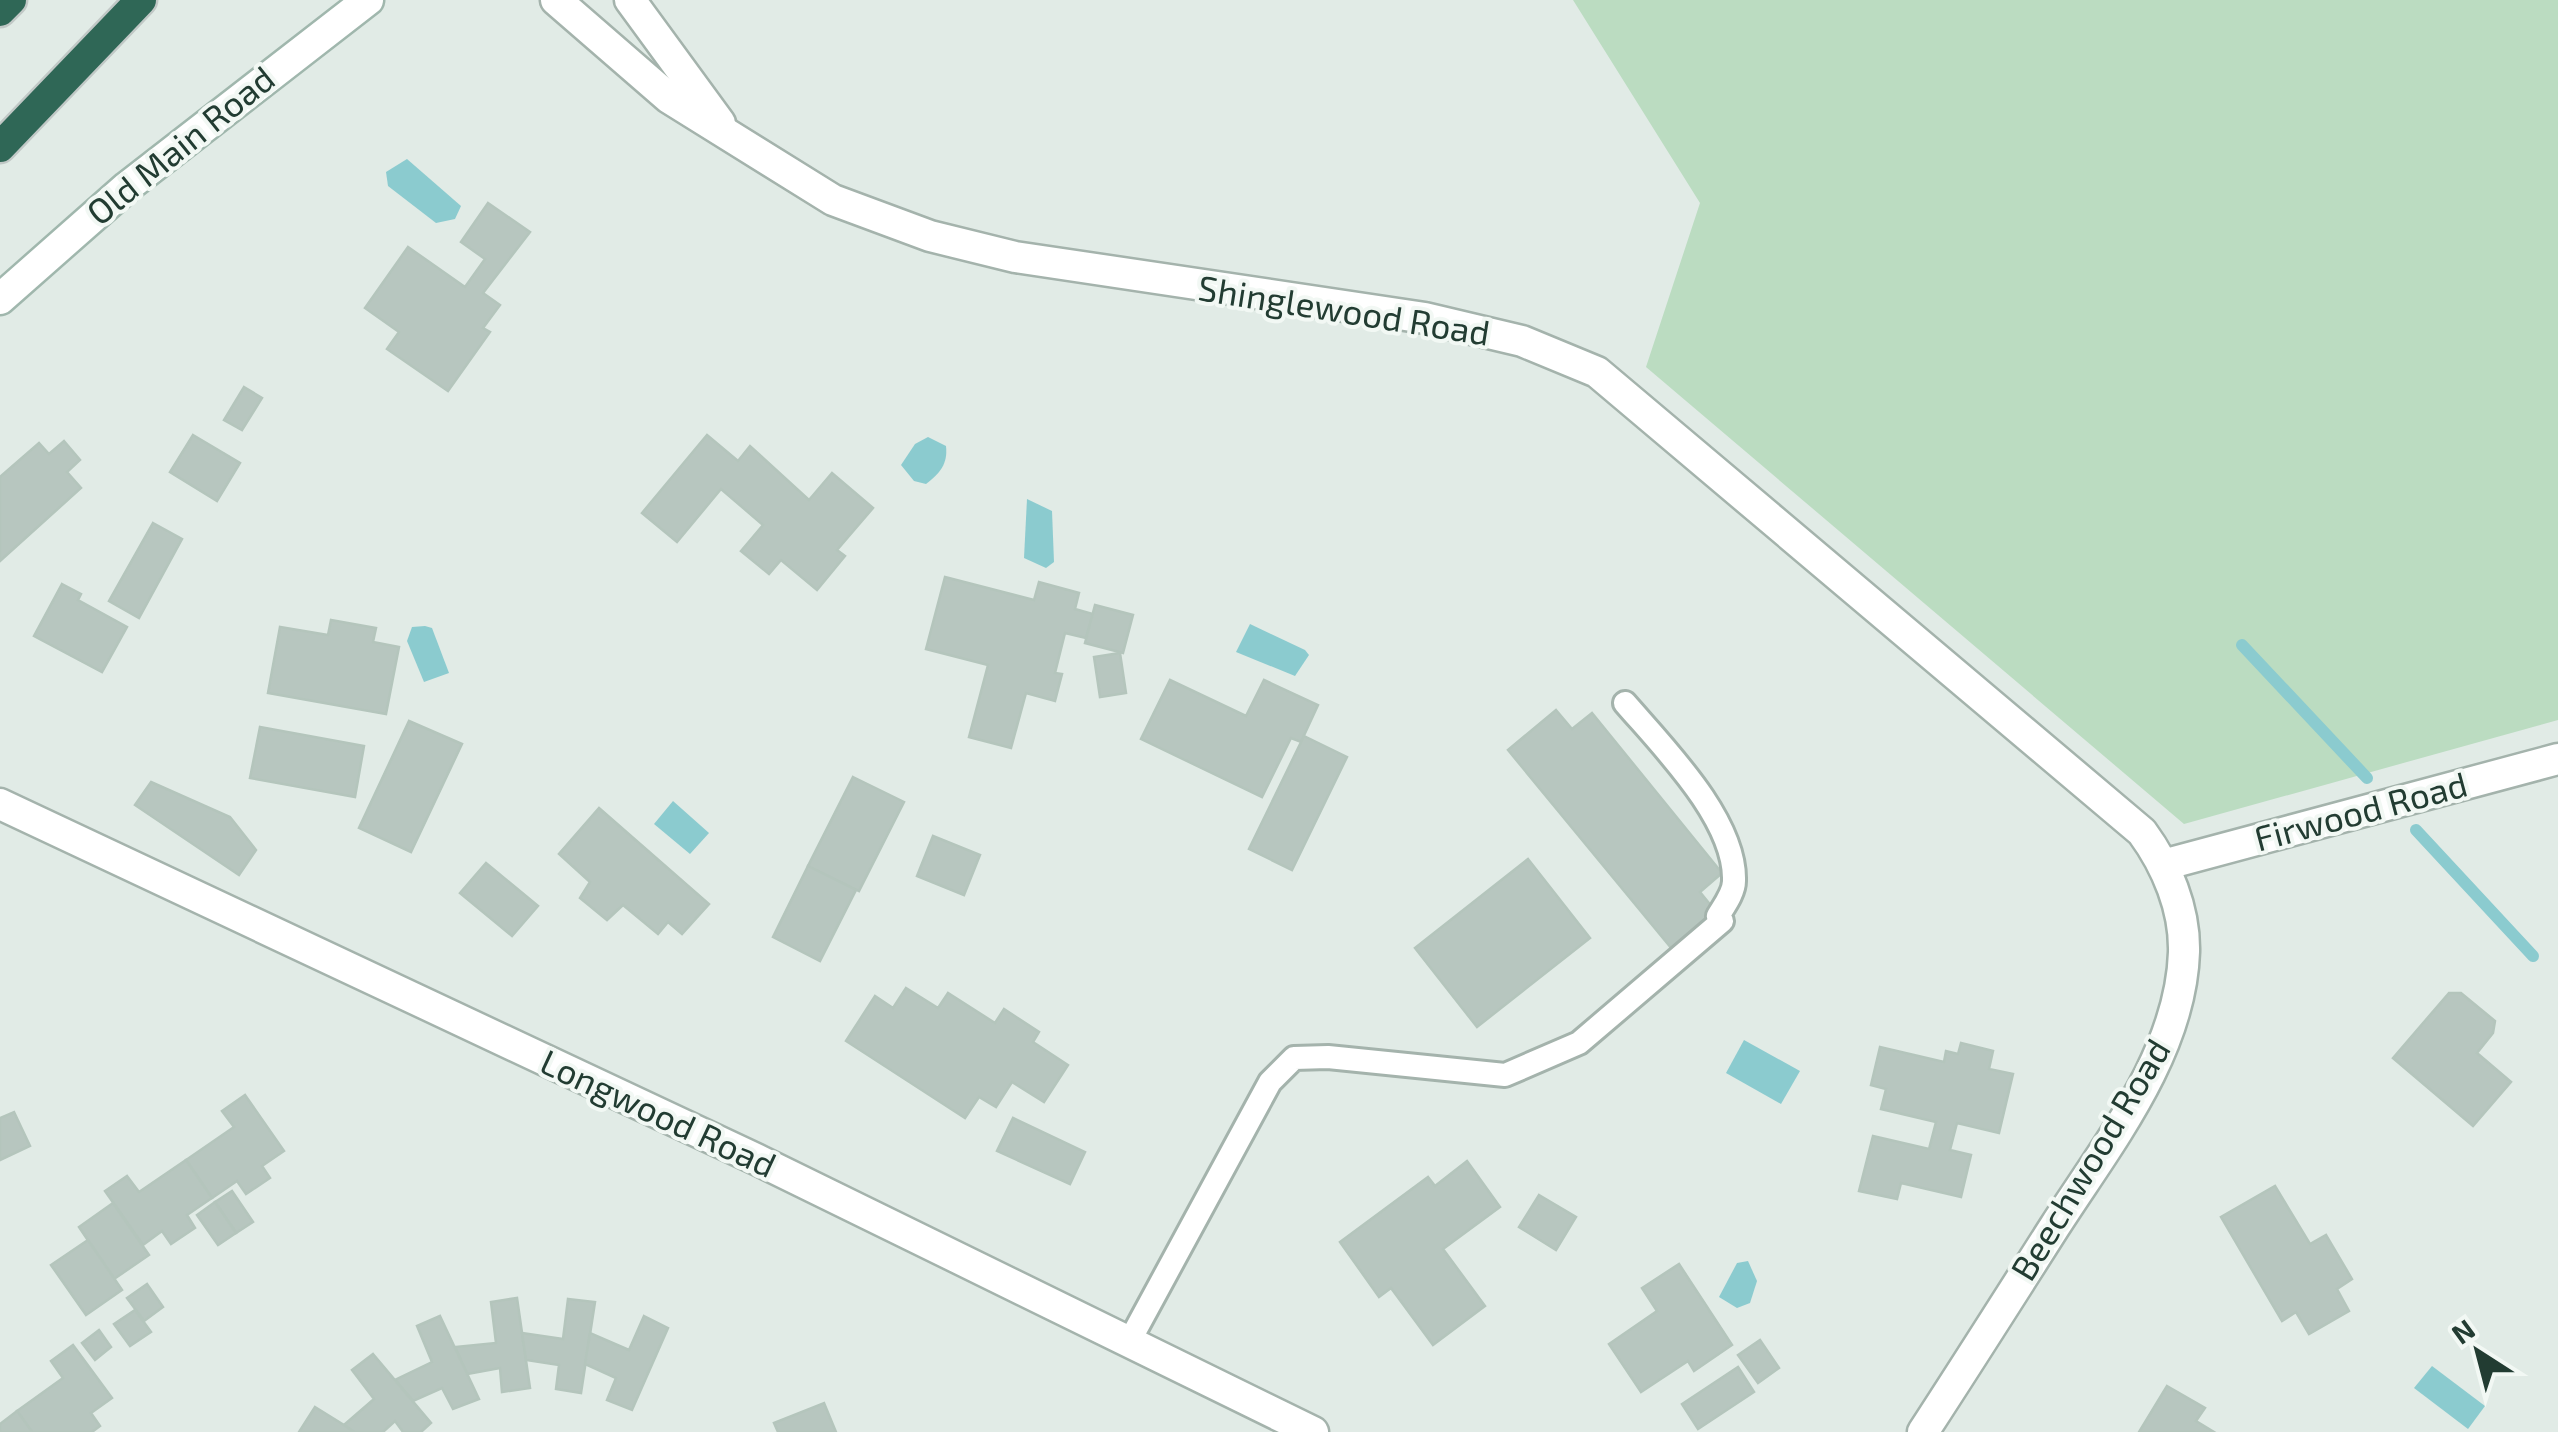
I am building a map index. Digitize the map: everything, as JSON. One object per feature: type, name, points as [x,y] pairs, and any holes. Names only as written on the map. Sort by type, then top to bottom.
[{"type":"highway","points":[[0,12],[11,0]]},
{"type":"highway","points":[[0,146],[141,0]]},
{"type":"street","name":"Old Main Road","points":[[0,299],[128,187],[368,0]]},
{"type":"street","name":"Shinglewood Road","points":[[556,0],[669,98],[725,129],[833,200],[956,244],[1111,273],[1425,318],[1522,341],[1597,372],[2132,822],[2163,866]]},
{"type":"street","name":"Shinglewood Road","points":[[630,0],[725,129]]},
{"type":"street","name":"Firwood Road","points":[[2163,866],[2558,759]]},
{"type":"street","name":"Longwood Road","points":[[0,804],[760,1162],[1313,1432]]},
{"type":"street","name":"Beechwood Road","points":[[1923,1432],[2116,1130],[2170,1025],[2184,953],[2179,908],[2163,866]]},
{"type":"lane","points":[[1129,1342],[1270,1082],[1294,1058],[1328,1056],[1505,1075],[1579,1043],[1722,921],[1718,916],[1734,886],[1732,851],[1688,776],[1625,703]]},
{"type":"green space","points":[[1573,0],[2558,0],[2558,720],[2184,824],[1646,367],[1700,203]]},
{"type":"water","points":[[407,159],[461,206],[455,219],[436,223],[388,186],[386,172]]},
{"type":"water","points":[[928,437],[946,446],[946,458],[926,484],[914,481],[901,465],[915,444]]},
{"type":"water","points":[[1027,499],[1052,511],[1054,562],[1046,568],[1024,558]]},
{"type":"water","points":[[1250,624],[1305,650],[1309,655],[1295,676],[1236,652]]},
{"type":"water","points":[[412,627],[432,628],[449,673],[424,682],[407,641]]},
{"type":"water","points":[[673,801],[709,833],[690,854],[654,824]]},
{"type":"water","points":[[1744,1040],[1800,1071],[1781,1104],[1726,1073]]},
{"type":"water","points":[[1748,1261],[1757,1281],[1750,1303],[1737,1308],[1719,1297],[1737,1263]]},
{"type":"water","points":[[2432,1366],[2485,1406],[2468,1429],[2414,1388]]},
{"type":"building","points":[[488,203],[530,232],[483,293],[500,305],[483,328],[490,332],[448,391],[387,349],[399,332],[365,308],[408,247],[465,287],[485,259],[461,242]]},
{"type":"building","points":[[244,387],[262,398],[242,430],[224,420]]},
{"type":"building","points":[[193,435],[240,463],[217,501],[170,472]]},
{"type":"building","points":[[707,435],[738,461],[750,446],[809,500],[832,473],[873,508],[837,550],[845,556],[817,590],[781,560],[769,574],[741,551],[763,525],[721,489],[677,542],[642,513]]},
{"type":"building","points":[[64,441],[80,460],[67,472],[81,488],[0,561],[0,477],[39,443],[49,454]]},
{"type":"building","points":[[153,523],[182,539],[139,618],[109,601]]},
{"type":"building","points":[[945,577],[1034,600],[1039,582],[1079,593],[1075,609],[1093,614],[1086,638],[1065,633],[1055,673],[1062,674],[1055,701],[1026,693],[1011,748],[969,737],[988,665],[926,649]]},
{"type":"building","points":[[62,584],[81,594],[78,600],[127,627],[102,672],[34,636]]},
{"type":"building","points":[[1095,605],[1133,615],[1123,653],[1085,643]]},
{"type":"building","points":[[331,620],[376,628],[373,642],[399,647],[386,714],[268,693],[280,627],[328,635]]},
{"type":"building","points":[[1120,653],[1126,693],[1100,697],[1094,657]]},
{"type":"building","points":[[1170,680],[1246,716],[1264,680],[1318,705],[1301,742],[1291,738],[1262,797],[1141,739]]},
{"type":"building","points":[[1556,710],[1572,729],[1592,713],[1722,873],[1700,892],[1717,913],[1672,949],[1508,750]]},
{"type":"building","points":[[409,721],[462,744],[411,852],[359,828]]},
{"type":"building","points":[[260,727],[364,746],[355,797],[250,778]]},
{"type":"building","points":[[1304,736],[1347,757],[1292,870],[1249,849]]},
{"type":"building","points":[[853,777],[904,802],[859,891],[808,866]]},
{"type":"building","points":[[151,782],[230,817],[256,850],[239,875],[135,805]]},
{"type":"building","points":[[599,808],[709,904],[682,934],[668,922],[658,934],[623,905],[607,920],[580,898],[590,882],[559,854]]},
{"type":"building","points":[[933,836],[980,855],[964,895],[917,876]]},
{"type":"building","points":[[1528,859],[1590,938],[1477,1027],[1415,948]]},
{"type":"building","points":[[486,863],[538,906],[512,936],[460,893]]},
{"type":"building","points":[[808,866],[856,890],[820,961],[773,937]]},
{"type":"building","points":[[906,988],[938,1008],[948,993],[995,1023],[1004,1009],[1039,1032],[1033,1042],[1068,1065],[1044,1102],[1012,1082],[996,1107],[979,1097],[965,1118],[846,1041],[875,996],[893,1008]]},
{"type":"building","points":[[2449,993],[2461,993],[2495,1021],[2493,1033],[2477,1053],[2511,1082],[2473,1126],[2393,1058]]},
{"type":"building","points":[[1961,1043],[1993,1051],[1989,1069],[2013,1074],[1999,1133],[1957,1123],[1950,1150],[1971,1155],[1961,1197],[1901,1183],[1897,1199],[1859,1191],[1873,1136],[1929,1149],[1936,1122],[1881,1109],[1886,1089],[1871,1085],[1880,1047],[1944,1062],[1946,1051],[1958,1054]]},
{"type":"building","points":[[245,1095],[284,1151],[262,1166],[270,1178],[246,1194],[237,1181],[212,1198],[186,1160],[234,1127],[222,1111]]},
{"type":"building","points":[[14,1112],[30,1146],[0,1160],[0,1118]]},
{"type":"building","points":[[1013,1118],[1085,1152],[1070,1184],[997,1151]]},
{"type":"building","points":[[186,1160],[212,1198],[187,1215],[195,1228],[171,1244],[162,1231],[143,1245],[105,1191],[127,1176],[139,1192]]},
{"type":"building","points":[[1467,1161],[1500,1207],[1443,1249],[1485,1306],[1433,1345],[1391,1288],[1379,1297],[1340,1242],[1428,1177],[1435,1186]]},
{"type":"building","points":[[2275,1186],[2310,1244],[2326,1235],[2352,1279],[2337,1289],[2349,1311],[2309,1334],[2296,1312],[2282,1321],[2221,1217]]},
{"type":"building","points":[[232,1191],[253,1222],[236,1233],[215,1202]]},
{"type":"building","points":[[1539,1195],[1576,1217],[1556,1250],[1519,1227]]},
{"type":"building","points":[[215,1202],[236,1233],[218,1245],[197,1215]]},
{"type":"building","points":[[113,1203],[149,1255],[114,1279],[79,1227]]},
{"type":"building","points":[[88,1240],[122,1290],[86,1315],[51,1265]]},
{"type":"building","points":[[1679,1264],[1732,1345],[1694,1371],[1688,1361],[1641,1392],[1609,1344],[1657,1311],[1642,1288]]},
{"type":"building","points":[[147,1284],[163,1307],[144,1321],[127,1298]]},
{"type":"building","points":[[517,1298],[530,1388],[502,1392],[500,1368],[467,1374],[455,1347],[496,1343],[491,1302]]},
{"type":"building","points":[[568,1299],[595,1302],[581,1393],[556,1389],[559,1365],[526,1360],[522,1333],[563,1339]]},
{"type":"building","points":[[135,1310],[151,1332],[130,1346],[114,1324]]},
{"type":"building","points":[[440,1316],[479,1399],[453,1409],[442,1388],[413,1401],[395,1380],[432,1362],[417,1326]]},
{"type":"building","points":[[644,1316],[668,1328],[632,1410],[607,1400],[616,1378],[585,1364],[590,1333],[629,1350]]},
{"type":"building","points":[[99,1330],[111,1347],[95,1360],[82,1343]]},
{"type":"building","points":[[1760,1340],[1779,1368],[1758,1383],[1738,1355]]},
{"type":"building","points":[[73,1345],[112,1398],[91,1413],[100,1426],[92,1432],[32,1432],[17,1411],[63,1378],[51,1361]]},
{"type":"building","points":[[373,1354],[431,1423],[421,1432],[403,1432],[395,1421],[383,1432],[354,1432],[344,1425],[374,1399],[352,1370]]},
{"type":"building","points":[[1738,1367],[1754,1392],[1698,1429],[1682,1404]]},
{"type":"building","points":[[2167,1386],[2205,1408],[2196,1421],[2214,1432],[2139,1432]]},
{"type":"building","points":[[824,1403],[836,1432],[778,1432],[774,1423]]},
{"type":"building","points":[[315,1407],[344,1425],[354,1432],[299,1432]]},
{"type":"building","points":[[17,1411],[32,1432],[0,1432],[0,1424]]},
{"type":"waterway","points":[[2242,645],[2367,778]]},
{"type":"waterway","points":[[2416,830],[2533,956]]}]
